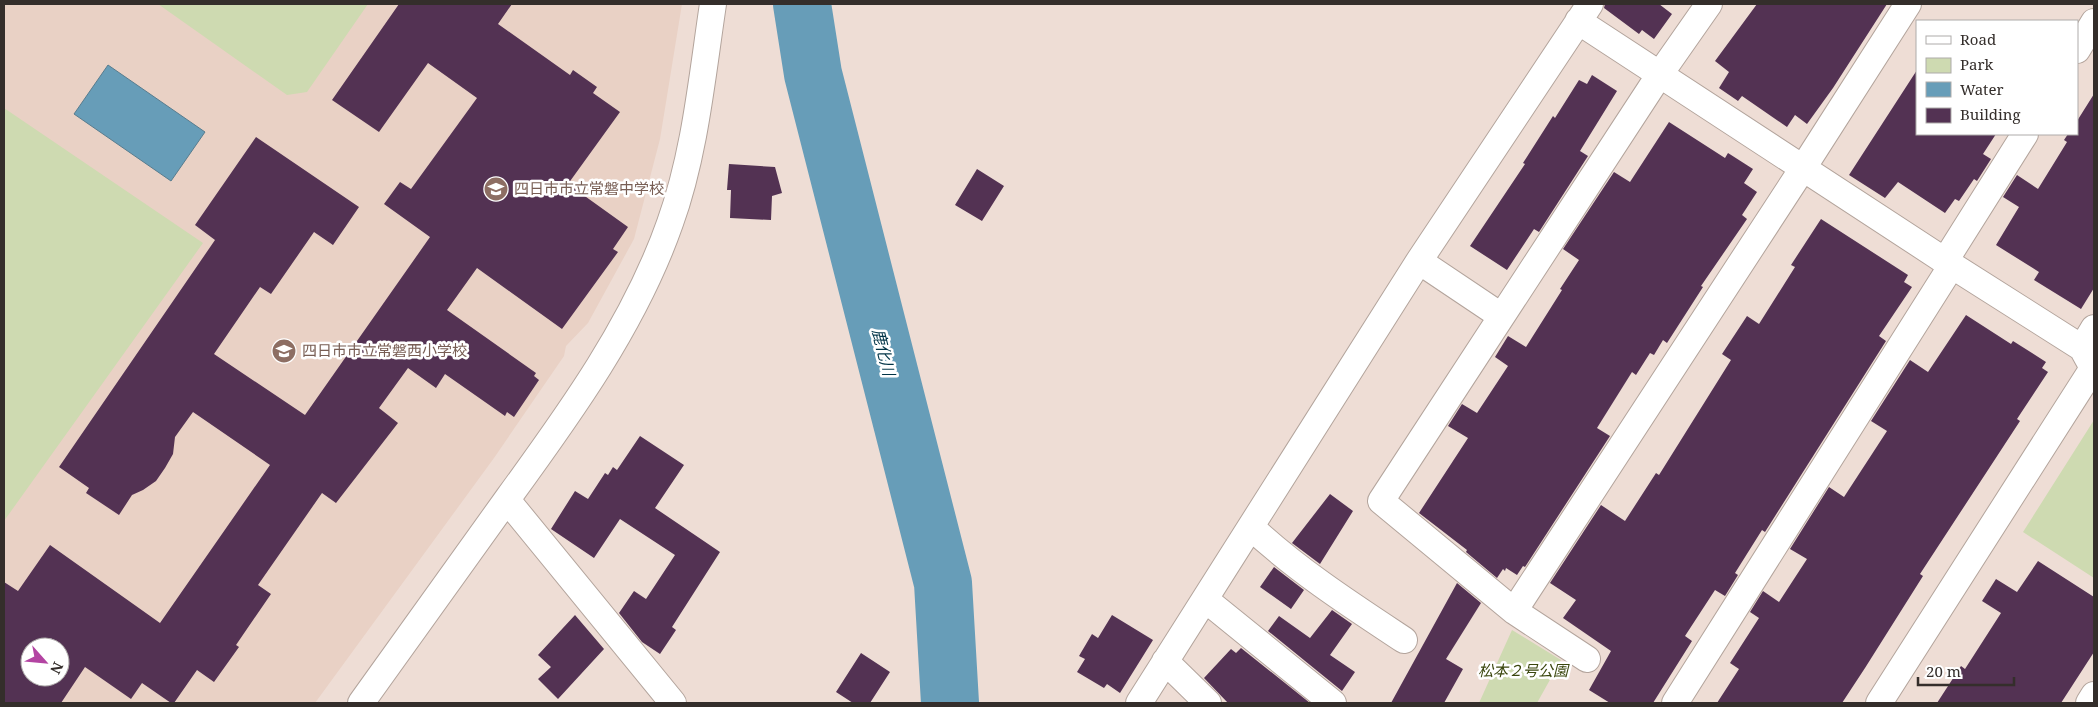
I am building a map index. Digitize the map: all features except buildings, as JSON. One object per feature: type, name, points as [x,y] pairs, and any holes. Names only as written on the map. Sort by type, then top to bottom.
[{"type":"street","points":[[361,703],[507,500],[594,374],[645,283],[670,223],[687,165],[713,4]]},
{"type":"street","points":[[1587,659],[1514,611],[1381,500],[1660,74],[1709,4]]},
{"type":"street","points":[[1514,611],[1908,4]]},
{"type":"street","points":[[1139,703],[1420,261],[1584,12],[1660,74],[1949,263],[2088,338],[2093,368],[1879,703]]},
{"type":"street","points":[[2078,48],[2094,22]]},
{"type":"street","points":[[1675,703],[1949,263],[2024,135]]},
{"type":"street","points":[[1420,261],[1501,316]]},
{"type":"street","points":[[507,500],[673,703]]},
{"type":"street","points":[[1250,527],[1325,586],[1404,640]]},
{"type":"street","points":[[1206,600],[1333,703]]},
{"type":"street","points":[[1165,661],[1208,703]]},
{"type":"street","points":[[2089,703],[2094,695]]},
{"type":"shaded area","name":"四日市市立常磐西小学校","points":[[4,4],[682,4],[660,139],[634,239],[588,323],[566,346],[564,356],[494,458],[315,703],[4,703]]},
{"type":"green space","points":[[158,4],[368,4],[307,92],[287,95]]},
{"type":"green space","points":[[4,108],[203,243],[4,521]]},
{"type":"green space","points":[[2094,420],[2094,578],[2023,532]]},
{"type":"green space","name":"松本２号公園","points":[[1512,630],[1561,660],[1537,703],[1479,703]]},
{"type":"water","points":[[108,65],[205,132],[171,181],[74,114]]},
{"type":"waterway","name":"鹿化川","points":[[802,4],[813,74],[943,583],[950,703]]},
{"type":"place","name":"四日市市立常磐中学校","points":[[496,189]]},
{"type":"place","name":"四日市市立常磐西小学校","points":[[284,351]]}]
